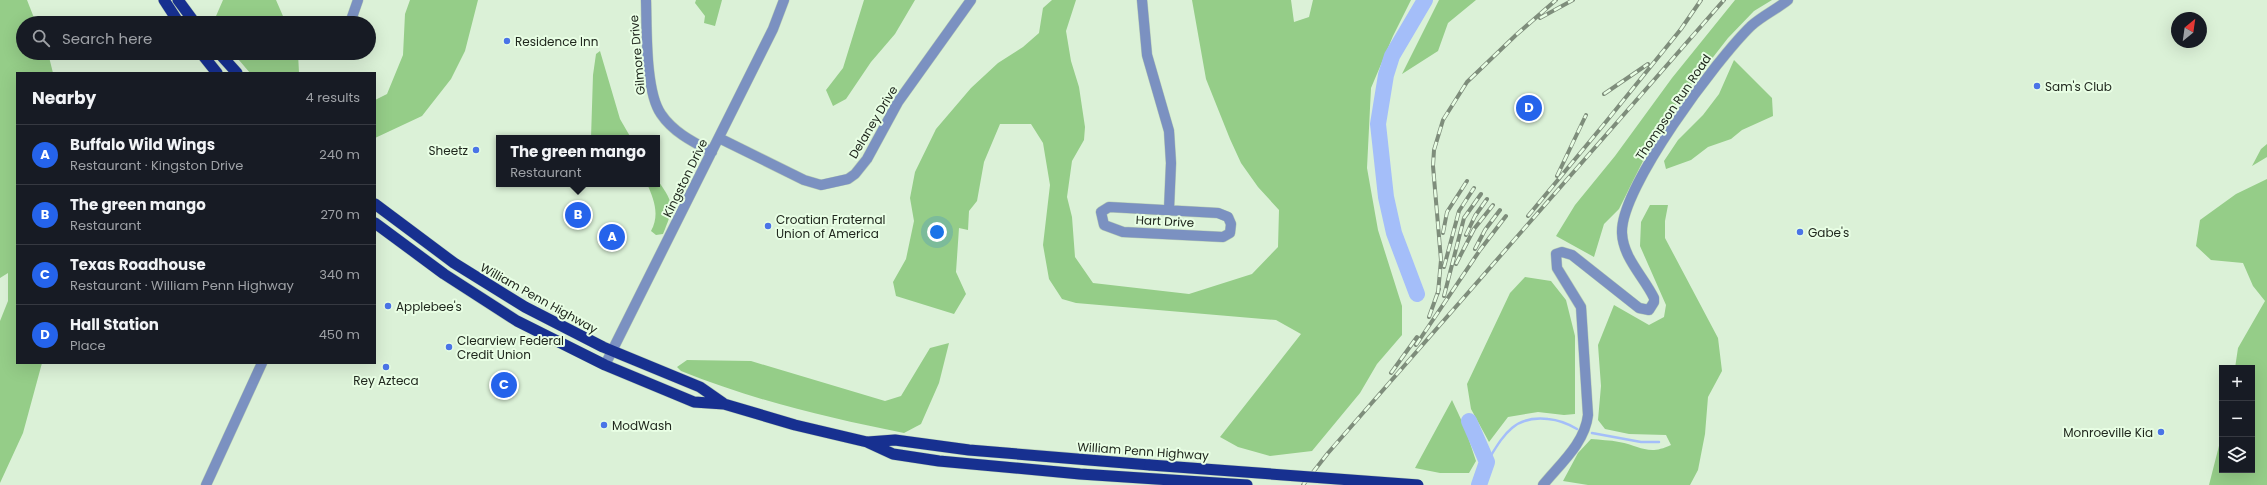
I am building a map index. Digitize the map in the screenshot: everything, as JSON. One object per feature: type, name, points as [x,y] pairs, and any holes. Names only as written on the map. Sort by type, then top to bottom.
[{"type":"highway","points":[[164,0],[174,16]]},
{"type":"highway","points":[[178,0],[190,16]]},
{"type":"highway","points":[[207,60],[216,72]]},
{"type":"highway","points":[[225,60],[236,72]]},
{"type":"highway","name":"William Penn Highway","points":[[376,205],[425,243],[484,283],[556,324],[613,352],[700,387],[724,404]]},
{"type":"highway","name":"William Penn Highway","points":[[376,224],[444,274],[492,306],[542,334],[605,365],[694,402],[724,404],[788,423],[867,442],[893,454],[939,461],[1080,474],[1247,485]]},
{"type":"highway","name":"William Penn Highway","points":[[867,442],[895,440],[969,450],[1418,485]]},
{"type":"street","points":[[352,16],[358,0]]},
{"type":"street","name":"Gilmore Drive","points":[[646,0],[651,86],[656,106],[677,131],[712,152]]},
{"type":"street","name":"Kingston Drive","points":[[605,365],[613,352],[773,29],[784,0]]},
{"type":"street","name":"Delaney Drive","points":[[719,138],[804,180],[821,185],[848,179],[855,174],[867,160],[898,102],[971,0]]},
{"type":"street","name":"Hart Drive","points":[[1142,0],[1147,55],[1169,131],[1171,163],[1169,209]]},
{"type":"street","name":"Thompson Run Road","points":[[1542,485],[1580,439],[1587,424],[1588,415],[1581,307],[1558,268],[1555,258],[1556,254],[1562,252],[1572,254],[1639,308],[1649,310],[1652,307],[1654,298],[1632,263],[1624,243],[1622,223],[1626,211],[1660,145],[1716,65],[1752,24],[1788,0]]},
{"type":"street","name":"Hart Drive","points":[[1109,206],[1169,209],[1218,213],[1228,217],[1231,224],[1230,233],[1223,237],[1123,232],[1104,225],[1101,212],[1109,206]]},
{"type":"street","points":[[206,485],[262,364]]},
{"type":"green space","points":[[0,0],[27,0],[33,16],[16,16],[16,60],[50,60],[53,72],[16,72],[16,364],[42,364],[23,433],[0,483],[0,321],[8,301],[8,273],[0,278]]},
{"type":"green space","points":[[223,0],[276,0],[283,16],[216,16]]},
{"type":"green space","points":[[410,0],[478,0],[465,51],[451,79],[422,116],[376,138],[376,100],[387,94],[403,55],[405,14]]},
{"type":"green space","points":[[696,0],[722,0],[715,26],[704,23],[705,16],[695,3]]},
{"type":"green space","points":[[864,0],[915,0],[895,34],[871,62],[846,99],[833,106],[826,90],[843,68]]},
{"type":"green space","points":[[1052,0],[1076,0],[1066,31],[1071,61],[1079,87],[1085,127],[1084,140],[1072,161],[1067,197],[1072,217],[1075,257],[1093,283],[1189,294],[1252,274],[1278,247],[1279,210],[1258,187],[1241,163],[1230,139],[1206,79],[1192,0],[1291,0],[1294,22],[1309,17],[1313,0],[1411,0],[1393,36],[1371,88],[1367,168],[1378,230],[1402,306],[1402,335],[1377,364],[1360,393],[1312,451],[1270,456],[1238,447],[1220,437],[1301,334],[1276,320],[1076,303],[1062,299],[1049,279],[1043,245],[1050,185],[1043,143],[1031,124],[1000,124],[984,162],[977,201],[969,211],[968,230],[959,228],[956,272],[966,294],[954,314],[896,296],[893,282],[906,259],[914,221],[910,198],[915,172],[936,129],[971,88],[998,63],[1023,47],[1039,33],[1043,8]]},
{"type":"green space","points":[[1439,0],[1476,0],[1448,23],[1438,51],[1402,74]]},
{"type":"green space","points":[[1735,0],[1772,0],[1754,11],[1728,38],[1675,106],[1652,143],[1619,209],[1604,224],[1594,257],[1556,236],[1575,205],[1615,156],[1672,78]]},
{"type":"green space","points":[[600,51],[620,119],[629,135],[591,135],[593,75],[596,54]]},
{"type":"green space","points":[[239,60],[298,60],[299,72],[249,72]]},
{"type":"green space","points":[[1734,60],[1772,98],[1773,116],[1742,130],[1731,139],[1708,147],[1691,160],[1666,169],[1664,161],[1678,140],[1703,115],[1719,94]]},
{"type":"green space","points":[[2267,144],[2267,157],[2252,166],[2261,149]]},
{"type":"green space","points":[[2267,179],[2267,485],[2209,485],[2219,446],[2219,473],[2255,473],[2255,365],[2235,365],[2238,348],[2265,301],[2253,286],[2243,263],[2211,260],[2196,246],[2200,220],[2236,194]]},
{"type":"green space","points":[[660,184],[670,200],[670,217],[663,234],[656,235],[651,231],[654,225],[656,213],[652,195],[648,187],[660,187]]},
{"type":"green space","points":[[1650,205],[1668,205],[1665,221],[1665,238],[1718,338],[1722,371],[1708,397],[1705,434],[1698,470],[1690,485],[1588,485],[1563,481],[1578,453],[1591,439],[1616,441],[1650,450],[1656,450],[1671,445],[1666,435],[1629,434],[1605,429],[1598,420],[1601,386],[1598,345],[1614,305],[1649,325],[1664,317],[1666,305],[1640,246],[1641,222]]},
{"type":"green space","points":[[1525,277],[1551,281],[1566,300],[1575,336],[1575,414],[1564,415],[1538,412],[1508,417],[1489,442],[1471,409],[1467,384],[1510,293]]},
{"type":"green space","points":[[949,343],[939,383],[921,424],[904,433],[847,421],[763,399],[681,371],[677,367],[687,360],[751,361],[885,401],[901,396],[930,348]]},
{"type":"green space","points":[[1452,400],[1465,428],[1476,461],[1469,473],[1440,473],[1415,468]]},
{"type":"waterway","points":[[1417,294],[1394,233],[1386,197],[1378,124],[1386,75],[1392,56],[1425,0]]},
{"type":"waterway","points":[[1487,462],[1498,444],[1510,429],[1526,420],[1552,419],[1563,422],[1577,429]]},
{"type":"waterway","points":[[1469,421],[1487,462],[1479,485]]},
{"type":"waterway","points":[[1592,433],[1641,442],[1659,442]]},
{"type":"railway","points":[[1438,293],[1441,260],[1433,166],[1434,150],[1443,120],[1467,82],[1516,35],[1556,0]]},
{"type":"railway","points":[[1540,18],[1573,0]]},
{"type":"railway","points":[[1528,216],[1681,29],[1701,0]]},
{"type":"railway","points":[[1303,485],[1328,453],[1724,0]]},
{"type":"railway","points":[[1604,94],[1648,64]]},
{"type":"railway","points":[[1557,176],[1586,115]]},
{"type":"railway","points":[[1443,233],[1447,212],[1467,181]]},
{"type":"railway","points":[[1444,267],[1459,211],[1474,188]]},
{"type":"railway","points":[[1444,296],[1464,218],[1481,194]]},
{"type":"railway","points":[[1466,235],[1475,216],[1487,199]]},
{"type":"railway","points":[[1456,264],[1474,229],[1493,205]]},
{"type":"railway","points":[[1475,249],[1485,230],[1500,210]]},
{"type":"railway","points":[[1416,345],[1480,250],[1506,216]]},
{"type":"railway","points":[[1429,317],[1439,289]]},
{"type":"railway","points":[[1391,373],[1417,337]]},
{"type":"place","name":"Residence Inn","points":[[507,41]]},
{"type":"place","name":"Sam's Club","points":[[2037,86]]},
{"type":"place","name":"Hall Station","points":[[1529,108]]},
{"type":"place","name":"Sheetz","points":[[476,150]]},
{"type":"place","name":"The green mango","points":[[578,215]]},
{"type":"place","name":"Croatian Fraternal Union of America","points":[[768,226]]},
{"type":"place","name":"Gabe's","points":[[1800,232]]},
{"type":"place","name":"Buffalo Wild Wings","points":[[612,237]]},
{"type":"place","name":"Applebee's","points":[[388,306]]},
{"type":"place","name":"Clearview Federal Credit Union","points":[[449,347]]},
{"type":"place","name":"Rey Azteca","points":[[386,367]]},
{"type":"place","name":"Texas Roadhouse","points":[[504,385]]},
{"type":"place","name":"ModWash","points":[[604,425]]},
{"type":"place","name":"Monroeville Kia","points":[[2161,432]]}]
